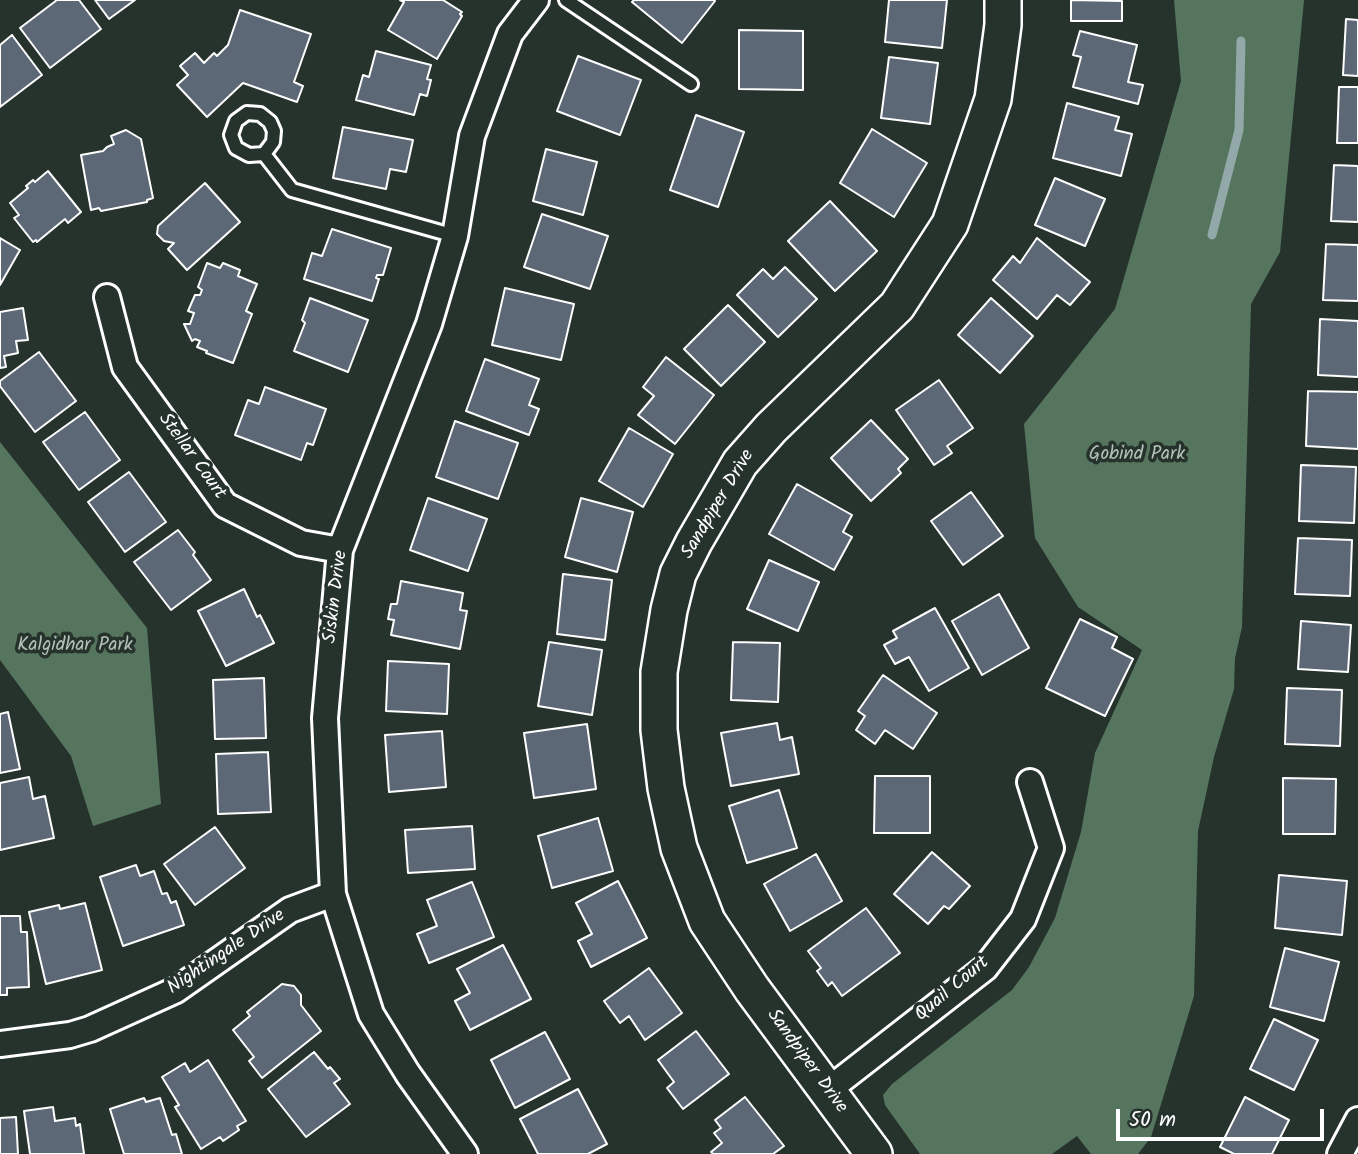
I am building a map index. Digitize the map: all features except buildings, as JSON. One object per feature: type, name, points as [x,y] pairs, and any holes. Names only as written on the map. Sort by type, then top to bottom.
[{"type":"street","name":"Siskin Drive","points":[[465,1154],[408,1074],[371,1014],[333,894],[325,718],[340,550],[429,324],[456,236],[472,136],[509,34],[536,0]]},
{"type":"street","name":"Sandpiper Drive","points":[[874,1154],[752,989],[707,921],[680,848],[666,788],[659,730],[659,672],[678,574],[740,463],[771,428],[897,306],[950,224],[993,99],[1003,24],[1003,0]]},
{"type":"street","name":"Stellar Court","points":[[107,297],[125,367],[225,505],[300,543],[340,550]]},
{"type":"street","name":"Quail Court","points":[[827,1091],[985,968],[1023,919],[1051,848],[1030,782]]},
{"type":"street","name":"Nightingale Drive","points":[[0,1044],[70,1035],[103,1023],[176,990],[290,910],[333,894]]},
{"type":"street","points":[[1340,1154],[1358,1120]]},
{"type":"lane","points":[[566,0],[691,84]]},
{"type":"lane","points":[[264,154],[292,190],[456,236]]},
{"type":"green space","name":"Gobind Park","points":[[1174,0],[1304,0],[1280,252],[1251,304],[1242,627],[1235,658],[1234,689],[1214,757],[1198,831],[1194,996],[1151,1137],[1138,1154],[1091,1154],[1077,1136],[1052,1154],[920,1154],[885,1105],[883,1095],[892,1084],[1012,990],[1029,967],[1055,918],[1081,832],[1095,753],[1142,650],[1078,607],[1035,538],[1024,424],[1115,309],[1181,81]]},
{"type":"green space","name":"Kalgidhar Park","points":[[0,442],[147,628],[161,804],[93,826],[71,756],[0,660]]},
{"type":"waterway","points":[[1212,235],[1239,130],[1241,41]]}]
